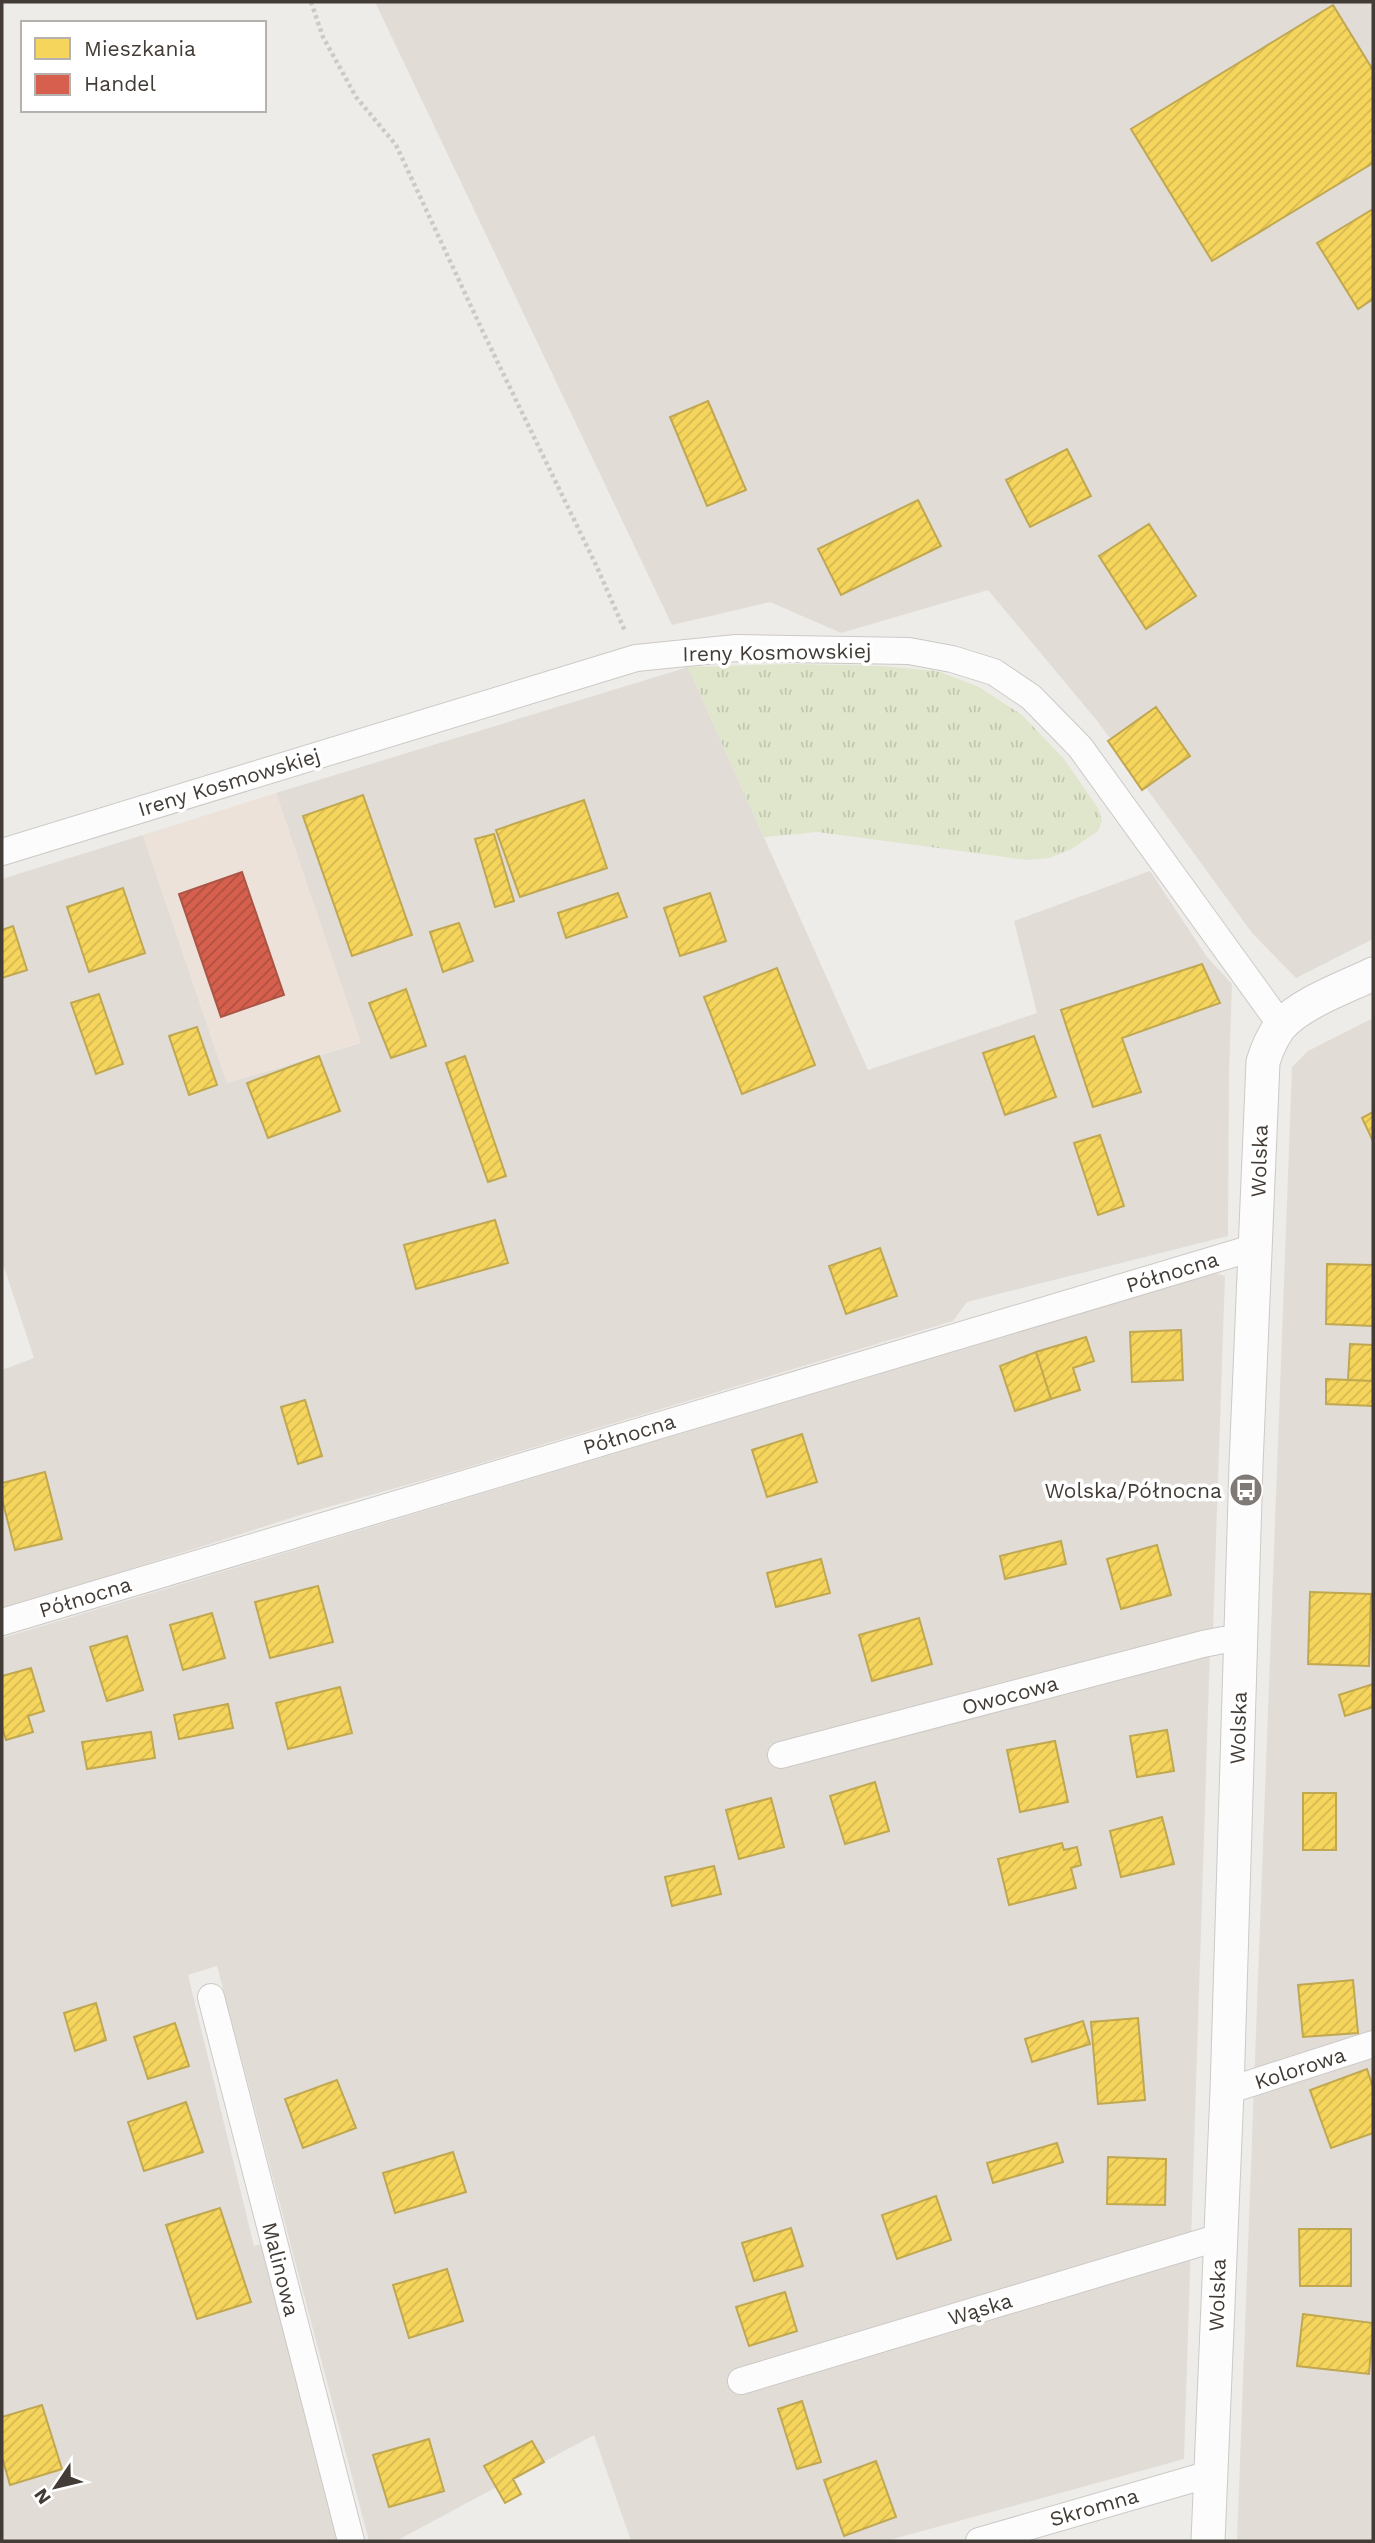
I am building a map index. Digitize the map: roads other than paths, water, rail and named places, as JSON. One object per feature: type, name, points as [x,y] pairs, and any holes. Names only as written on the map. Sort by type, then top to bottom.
[{"type":"street","name":"Ireny Kosmowskiej","points":[[2,852],[636,658],[736,648],[909,651],[952,659],[994,672],[1031,697],[1080,747],[1281,1026]]},
{"type":"street","name":"Wolska","points":[[1208,2541],[1227,2091],[1262,1062],[1269,1043],[1281,1026],[1315,1002],[1373,974]]},
{"type":"street","name":"Północna","points":[[2,1622],[1256,1247]]},
{"type":"street","name":"Owocowa","points":[[781,1755],[1203,1644],[1241,1640]]},
{"type":"street","name":"Malinowa","points":[[211,1997],[351,2541]]},
{"type":"street","name":"Kolorowa","points":[[1227,2091],[1373,2044]]},
{"type":"street","name":"Wąska","points":[[741,2381],[1220,2237]]},
{"type":"street","name":"Skromna","points":[[979,2541],[1210,2474]]},
{"type":"place","name":"Wolska/Północna","points":[[1246,1490]]}]
